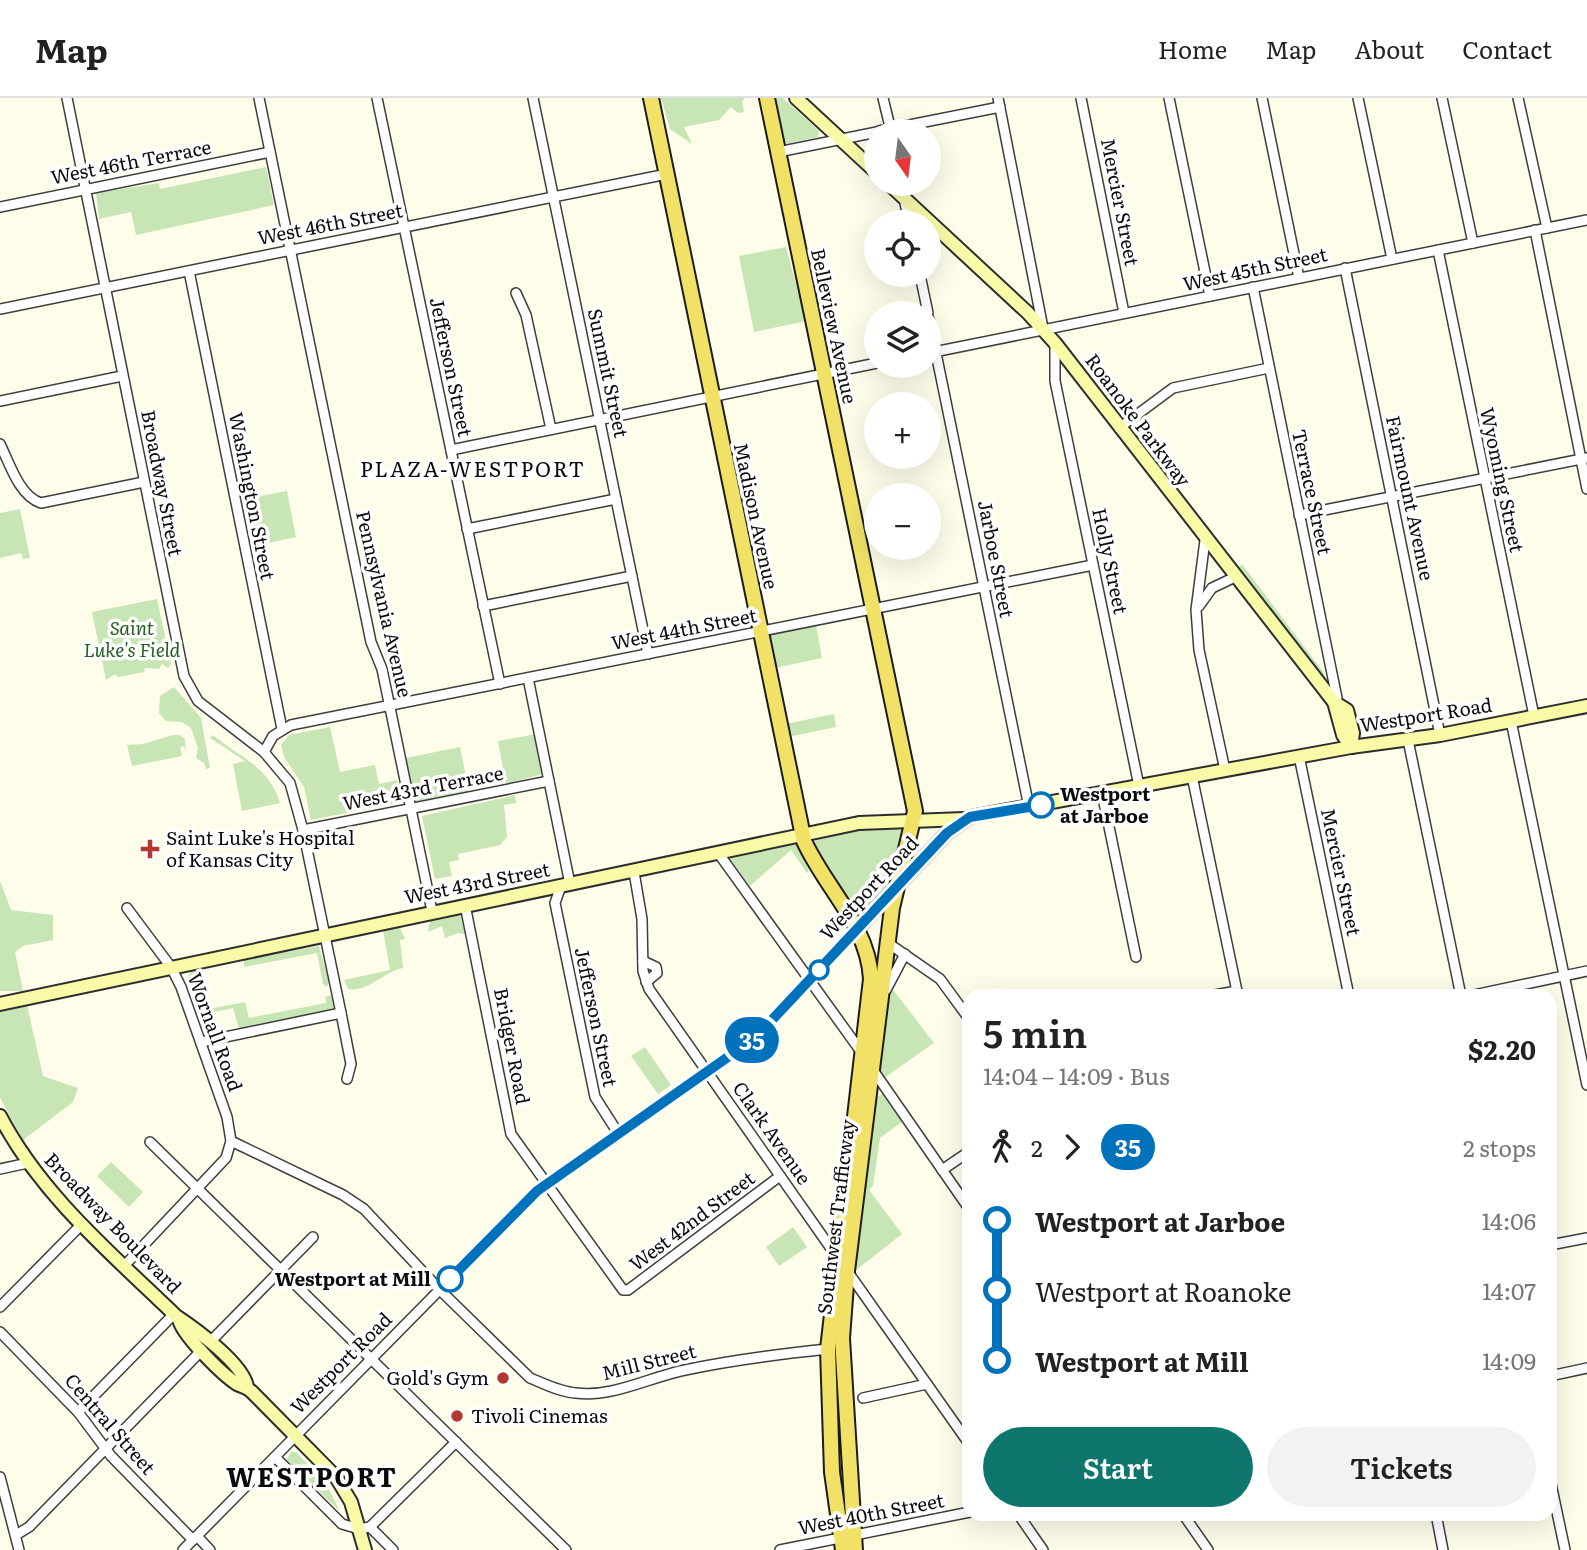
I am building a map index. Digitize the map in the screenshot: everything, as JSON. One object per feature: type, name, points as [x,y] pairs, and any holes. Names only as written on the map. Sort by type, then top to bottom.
[{"type":"main road","name":"Madison Avenue","points":[[651,98],[803,836],[811,857],[858,928]]},
{"type":"main road","name":"Belleview Avenue","points":[[767,98],[913,797],[914,820],[894,890]]},
{"type":"main road","name":"Southwest Trafficway","points":[[848,1543],[842,1338],[847,1271],[894,890]]},
{"type":"main road","name":"Southwest Trafficway","points":[[848,1543],[832,1472],[828,1349],[871,979],[869,958],[858,928]]},
{"type":"main road","points":[[842,1338],[828,1349],[843,1376]]},
{"type":"street","name":"Broadway Street","points":[[67,98],[184,676],[198,701],[210,713],[264,752],[290,783],[303,830]]},
{"type":"street","name":"Pennsylvania Avenue","points":[[259,98],[371,642],[382,669],[432,911]]},
{"type":"street","name":"Jefferson Street","points":[[377,98],[499,684]]},
{"type":"street","name":"Summit Street","points":[[533,98],[648,654]]},
{"type":"street","points":[[796,98],[864,161]]},
{"type":"street","points":[[883,98],[888,119]]},
{"type":"street","name":"Mercier Street","points":[[1081,98],[1124,313]]},
{"type":"street","points":[[1169,98],[1210,296]]},
{"type":"street","points":[[1262,98],[1298,278]]},
{"type":"street","points":[[1358,98],[1392,259]]},
{"type":"street","points":[[1442,98],[1473,243]]},
{"type":"street","points":[[1518,98],[1547,228]]},
{"type":"street","points":[[933,119],[999,102],[1044,330]]},
{"type":"street","points":[[778,152],[864,134]]},
{"type":"street","name":"West 46th Terrace","points":[[0,207],[270,152]]},
{"type":"street","name":"West 46th Street","points":[[0,309],[667,174]]},
{"type":"street","name":"Roanoke Parkway","points":[[901,196],[1044,330],[1205,540],[1334,702],[1343,735],[1351,747]]},
{"type":"street","points":[[903,196],[906,210]]},
{"type":"street","name":"West 45th Street","points":[[941,350],[1587,220]]},
{"type":"street","points":[[1535,230],[1584,458],[1587,489]]},
{"type":"street","name":"Wyoming Street","points":[[1438,250],[1534,716]]},
{"type":"street","name":"Fairmount Avenue","points":[[1345,268],[1440,735]]},
{"type":"street","name":"Washington Street","points":[[189,271],[282,729]]},
{"type":"street","name":"Terrace Street","points":[[1253,287],[1337,698],[1334,702]]},
{"type":"street","points":[[516,293],[526,314],[551,429]]},
{"type":"street","name":"Holly Street","points":[[1055,344],[1055,381],[1139,786]]},
{"type":"street","points":[[451,450],[864,366]]},
{"type":"street","points":[[1119,428],[1173,388],[1269,368]]},
{"type":"street","points":[[0,401],[122,376]]},
{"type":"street","name":"Jarboe Street","points":[[939,378],[1029,807]]},
{"type":"street","points":[[0,444],[21,485],[34,500],[41,502],[144,482]]},
{"type":"street","points":[[1299,515],[1584,458]]},
{"type":"street","points":[[467,529],[616,499]]},
{"type":"street","points":[[1205,540],[1196,610],[1199,650],[1225,770]]},
{"type":"street","name":"West 44th Street","points":[[282,729],[1093,565]]},
{"type":"street","points":[[483,606],[632,576]]},
{"type":"street","points":[[1196,610],[1206,593],[1235,578]]},
{"type":"street","points":[[528,678],[566,885],[555,902],[541,890]]},
{"type":"street","name":"Westport Road","points":[[183,1550],[546,1184],[755,1038],[947,833],[964,819],[1299,756],[1440,735],[1587,706]]},
{"type":"street","points":[[1511,721],[1587,1085]]},
{"type":"street","points":[[264,752],[282,729]]},
{"type":"street","points":[[1408,740],[1460,989]]},
{"type":"street","name":"Mercier Street","points":[[1299,756],[1348,989]]},
{"type":"street","points":[[1192,776],[1236,989]]},
{"type":"street","name":"West 43rd Terrace","points":[[303,830],[549,781]]},
{"type":"street","points":[[1102,793],[1136,957]]},
{"type":"street","name":"West 43rd Street","points":[[0,1004],[432,911],[878,821],[964,819]]},
{"type":"street","points":[[303,830],[351,1064],[347,1079]]},
{"type":"street","points":[[719,854],[862,1053]]},
{"type":"street","name":"Clark Avenue","points":[[634,872],[642,919],[643,961],[656,967],[657,973],[646,982],[837,1257]]},
{"type":"street","name":"Jefferson Street","points":[[555,902],[595,1097],[618,1133]]},
{"type":"street","name":"Bridger Road","points":[[465,905],[512,1134],[623,1290]]},
{"type":"street","name":"Wornall Road","points":[[127,908],[172,967],[225,1110],[231,1141]]},
{"type":"street","points":[[888,943],[940,979],[962,1009]]},
{"type":"street","points":[[881,998],[905,954]]},
{"type":"street","points":[[1502,989],[1587,971]]},
{"type":"street","points":[[201,1042],[341,1013]]},
{"type":"street","points":[[873,1070],[962,1199]]},
{"type":"street","name":"Broadway Boulevard","points":[[0,1116],[28,1163],[82,1224],[176,1316],[180,1327],[206,1346],[238,1385],[247,1387],[297,1436],[345,1492],[365,1528],[363,1548]]},
{"type":"street","points":[[124,1266],[226,1158],[231,1141]]},
{"type":"street","name":"Mill Street","points":[[231,1141],[357,1203],[440,1290],[530,1378],[576,1394],[620,1388],[683,1370],[749,1358],[828,1349]]},
{"type":"street","points":[[150,1142],[566,1550]]},
{"type":"street","points":[[942,1170],[962,1156]]},
{"type":"street","points":[[0,1169],[28,1163]]},
{"type":"street","name":"West 42nd Street","points":[[623,1290],[628,1290],[780,1176]]},
{"type":"street","points":[[0,1307],[82,1224]]},
{"type":"street","points":[[16,1535],[29,1527],[107,1450],[313,1237]]},
{"type":"street","points":[[1557,1244],[1587,1238]]},
{"type":"street","points":[[847,1271],[962,1434]]},
{"type":"street","points":[[78,1412],[176,1316]]},
{"type":"street","name":"Central Street","points":[[0,1332],[78,1412],[107,1450],[195,1538],[211,1550]]},
{"type":"street","points":[[1557,1374],[1587,1368]]},
{"type":"street","points":[[863,1398],[926,1384]]},
{"type":"street","points":[[365,1528],[456,1442]]},
{"type":"street","points":[[275,1457],[342,1524],[365,1528],[393,1550]]},
{"type":"street","points":[[0,1478],[19,1550]]},
{"type":"street","points":[[1557,1512],[1565,1550]]},
{"type":"street","name":"West 40th Street","points":[[780,1550],[848,1543],[962,1514]]},
{"type":"street","points":[[1023,1521],[1044,1550]]},
{"type":"street","points":[[1188,1521],[1208,1550]]},
{"type":"street","points":[[1437,1521],[1443,1550]]},
{"type":"green space","points":[[661,98],[745,98],[742,101],[744,112],[738,113],[731,107],[719,120],[684,127],[692,144],[670,129]]},
{"type":"green space","points":[[776,98],[783,98],[819,131],[818,137],[785,144]]},
{"type":"green space","points":[[266,167],[274,205],[136,235],[131,212],[99,219],[96,193],[159,183],[160,189]]},
{"type":"green space","points":[[786,247],[806,321],[754,332],[739,256]]},
{"type":"green space","points":[[287,491],[296,537],[255,546],[245,499]]},
{"type":"green space","points":[[20,509],[30,558],[23,559],[21,553],[0,558],[0,513]]},
{"type":"green space","points":[[1242,564],[1324,673],[1326,681],[1237,569]]},
{"type":"green space","name":"Saint Luke's Field","points":[[157,599],[171,664],[168,668],[162,664],[159,669],[145,668],[144,672],[118,677],[115,674],[106,680],[92,612]]},
{"type":"green space","points":[[816,625],[822,658],[774,668],[767,635]]},
{"type":"green space","points":[[174,687],[201,718],[210,768],[206,769],[204,763],[196,758],[198,748],[191,728],[182,722],[166,721],[159,713],[160,696]]},
{"type":"green space","points":[[834,714],[836,727],[788,737],[785,724]]},
{"type":"green space","points":[[330,727],[340,772],[375,765],[379,784],[397,780],[402,802],[311,820],[304,787],[284,757],[281,745],[289,735]]},
{"type":"green space","points":[[536,734],[543,774],[506,784],[498,741]]},
{"type":"green space","points":[[180,735],[185,739],[186,752],[184,746],[180,747],[182,756],[132,766],[127,745],[143,744]]},
{"type":"green space","points":[[213,735],[261,771],[269,780],[280,803],[242,811],[233,764],[245,761],[210,738]]},
{"type":"green space","points":[[460,747],[469,792],[415,802],[406,758]]},
{"type":"green space","points":[[515,795],[516,803],[504,805],[507,837],[500,845],[458,854],[459,860],[449,862],[452,876],[435,879],[422,816]]},
{"type":"green space","points":[[878,825],[905,826],[903,839],[897,864],[886,887],[860,914],[812,844],[819,838]]},
{"type":"green space","points":[[796,843],[809,871],[807,873],[791,850],[750,886],[730,859],[730,856]]},
{"type":"green space","points":[[0,881],[11,910],[53,915],[53,940],[23,946],[15,952],[23,991],[0,991]]},
{"type":"green space","points":[[460,914],[465,934],[458,933],[445,938],[442,926],[428,932],[430,921]]},
{"type":"green space","points":[[400,928],[405,939],[400,940],[403,968],[362,988],[348,989],[344,980],[390,970],[383,930]]},
{"type":"green space","points":[[319,946],[329,982],[327,987],[323,984],[317,953],[244,967],[244,960]]},
{"type":"green space","points":[[202,969],[204,977],[198,978],[209,1009],[245,1002],[249,1018],[326,1003],[325,997],[331,995],[334,1009],[239,1029],[233,1008],[201,1015],[188,977],[191,971]]},
{"type":"green space","points":[[891,987],[934,1043],[884,1078],[878,1067],[887,996]]},
{"type":"green space","points":[[27,1005],[43,1076],[78,1088],[73,1102],[23,1140],[0,1098],[0,1011]]},
{"type":"green space","points":[[645,1047],[671,1085],[658,1094],[631,1056]]},
{"type":"green space","points":[[882,1094],[902,1122],[880,1138],[873,1186],[869,1190],[902,1234],[855,1271],[875,1098]]},
{"type":"green space","points":[[111,1162],[143,1192],[129,1207],[97,1176]]},
{"type":"green space","points":[[793,1227],[807,1247],[779,1266],[766,1247]]},
{"type":"green space","points":[[291,1452],[296,1452],[325,1482],[340,1511],[286,1461]]},
{"type":"bus line","name":"35","points":[[450,1279],[537,1191],[755,1038],[947,833],[964,819],[1041,805]]},
{"type":"place","name":"Westport at Jarboe","points":[[1041,805]]},
{"type":"place","name":"Saint Luke's Hospital of Kansas City","points":[[150,849]]},
{"type":"place","name":"Westport at Mill","points":[[450,1279]]},
{"type":"place","name":"Gold's Gym","points":[[503,1378]]},
{"type":"place","name":"Tivoli Cinemas","points":[[457,1416]]},
{"type":"district","name":"PLAZA-WESTPORT","points":[[473,470]]},
{"type":"district","name":"WESTPORT","points":[[312,1478]]}]
